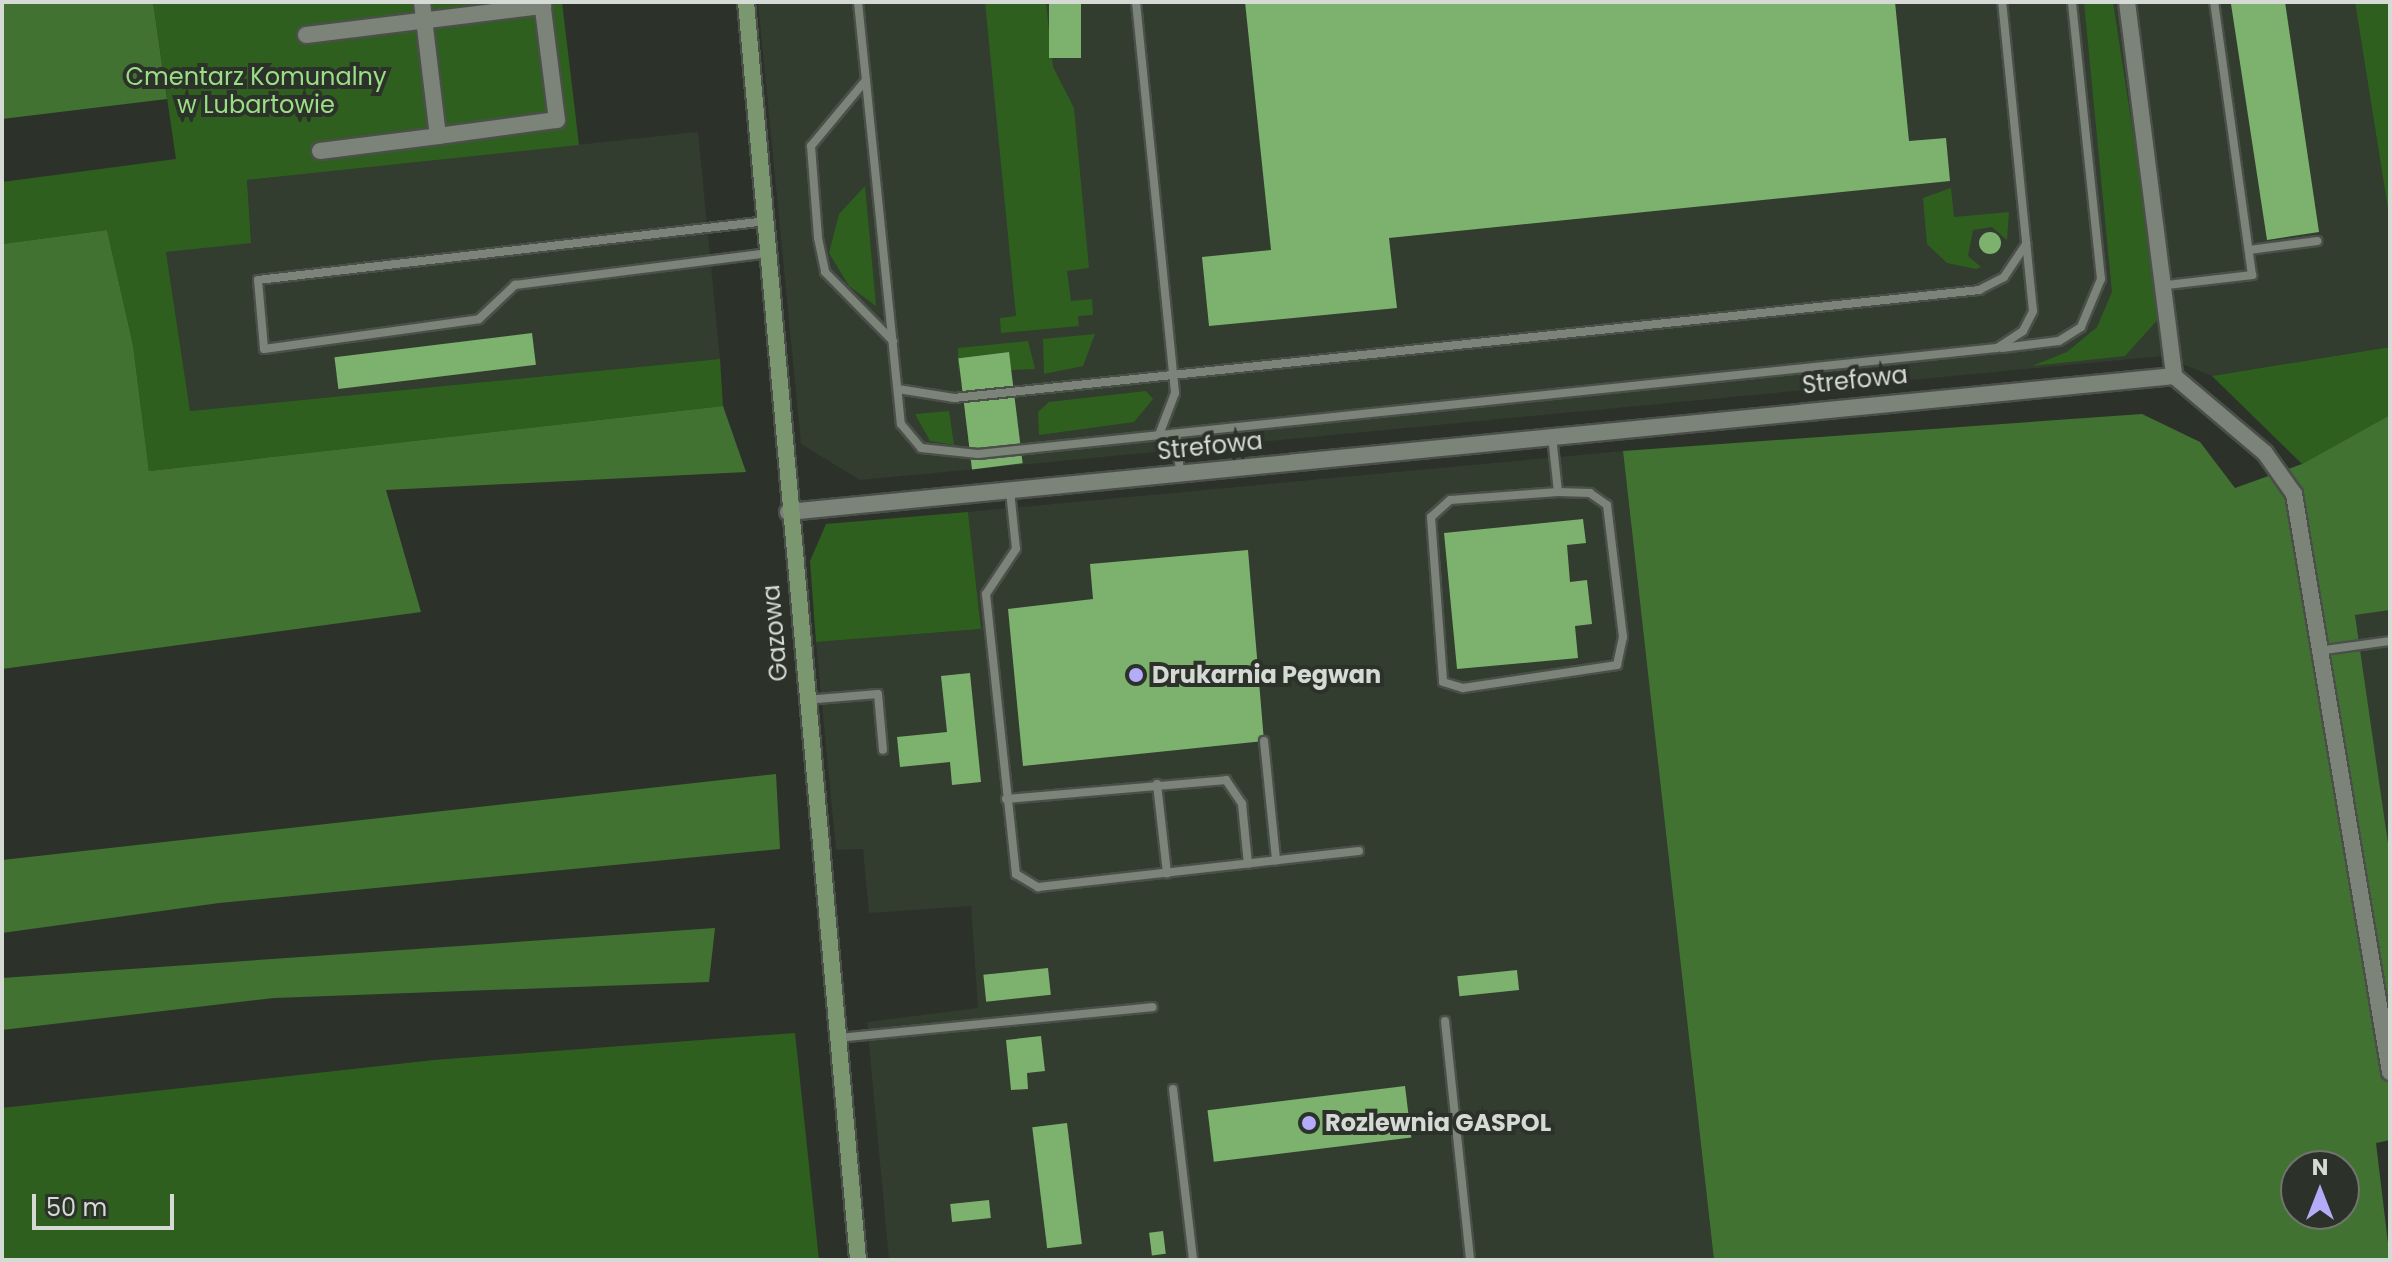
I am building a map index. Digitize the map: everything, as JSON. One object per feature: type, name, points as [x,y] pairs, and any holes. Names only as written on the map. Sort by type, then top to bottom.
[{"type":"street","points":[[422,2],[438,136]]},
{"type":"street","name":"Gazowa","points":[[746,2],[770,253],[788,512],[858,1260]]},
{"type":"street","points":[[2127,2],[2167,285],[2174,376],[2288,481],[2303,524],[2390,1072]]},
{"type":"street","points":[[306,35],[543,4],[557,120],[320,151]]},
{"type":"street","name":"Strefowa","points":[[788,512],[2174,376]]},
{"type":"lane","points":[[858,2],[901,424],[921,448],[978,454],[2059,341],[2081,327],[2101,279],[2072,2]]},
{"type":"lane","points":[[1136,2],[1173,372],[1172,408],[1159,435]]},
{"type":"lane","points":[[1997,348],[2023,331],[2033,311],[2002,2]]},
{"type":"lane","points":[[2167,285],[2252,275],[2214,2]]},
{"type":"lane","points":[[866,80],[811,146],[818,238],[825,272],[893,341]]},
{"type":"lane","points":[[767,221],[258,280],[264,349],[479,319],[515,285],[770,253]]},
{"type":"lane","points":[[2249,250],[2317,241]]},
{"type":"lane","points":[[898,389],[954,398],[1173,372],[1979,290],[2004,277],[2026,243]]},
{"type":"lane","points":[[1176,434],[1180,473]]},
{"type":"lane","points":[[1552,435],[1558,492]]},
{"type":"lane","points":[[1010,491],[1016,549],[986,594],[1011,862],[1027,883],[1167,873],[1359,851]]},
{"type":"lane","points":[[1558,492],[1590,493],[1607,505],[1623,637],[1617,665],[1463,688],[1443,682],[1427,531],[1436,507],[1450,500],[1558,492]]},
{"type":"lane","points":[[2325,650],[2390,641]]},
{"type":"lane","points":[[805,701],[878,694],[883,750]]},
{"type":"lane","points":[[1264,741],[1276,860]]},
{"type":"lane","points":[[1006,799],[1214,778],[1235,788],[1248,864]]},
{"type":"lane","points":[[1157,784],[1167,873]]},
{"type":"lane","points":[[837,1038],[1152,1007]]},
{"type":"lane","points":[[1445,1021],[1470,1260]]},
{"type":"lane","points":[[1173,1089],[1193,1260]]},
{"type":"shaded area","points":[[758,2],[2355,2],[2390,222],[2390,347],[2212,376],[2162,356],[860,480],[801,444]]},
{"type":"shaded area","points":[[698,132],[720,359],[190,411],[166,252],[251,242],[247,180]]},
{"type":"shaded area","points":[[1623,451],[1714,1260],[889,1260],[867,1022],[978,1008],[971,906],[869,913],[863,849],[836,850],[816,642],[981,629],[968,512]]},
{"type":"shaded area","points":[[2390,610],[2390,857],[2355,615]]},
{"type":"green space","points":[[2,2],[153,2],[167,99],[2,119]]},
{"type":"green space","name":"Cmentarz Komunalny w Lubartowie","points":[[153,2],[562,2],[579,145],[247,180],[251,243],[166,252],[190,411],[720,359],[723,406],[149,471],[133,345],[107,230],[2,244],[2,182],[176,159]]},
{"type":"green space","points":[[985,2],[1046,2],[1053,67],[1074,108],[1089,268],[1067,271],[1071,301],[1092,299],[1093,315],[1078,316],[1079,326],[1001,333],[1000,318],[1016,316]]},
{"type":"green space","points":[[2084,2],[2113,2],[2161,316],[2125,356],[2032,366],[2067,352],[2097,327],[2112,292]]},
{"type":"green space","points":[[2355,2],[2390,2],[2390,222]]},
{"type":"green space","points":[[865,186],[876,306],[849,286],[829,253],[839,214]]},
{"type":"green space","points":[[1951,188],[1954,217],[2009,212],[2007,240],[1992,227],[1973,230],[1968,256],[1981,267],[1976,269],[1947,263],[1927,244],[1923,198]]},
{"type":"green space","points":[[107,230],[133,345],[149,471],[723,406],[746,472],[386,490],[421,612],[2,669],[2,244]]},
{"type":"green space","points":[[1095,334],[1083,366],[1044,374],[1043,339]]},
{"type":"green space","points":[[1028,341],[1035,369],[1011,370],[1008,352],[959,358],[958,381],[958,348]]},
{"type":"green space","points":[[2390,347],[2390,415],[2302,464],[2212,376]]},
{"type":"green space","points":[[1146,391],[1153,399],[1134,422],[1039,435],[1038,412],[1049,402]]},
{"type":"green space","points":[[949,411],[954,445],[930,441],[915,414]]},
{"type":"green space","points":[[2142,414],[2200,442],[2235,488],[2302,464],[2390,415],[2390,610],[2355,615],[2390,857],[2390,1140],[2376,1143],[2390,1260],[1714,1260],[1623,451]]},
{"type":"green space","points":[[968,512],[981,629],[816,642],[810,561],[826,524]]},
{"type":"green space","points":[[776,774],[780,849],[219,903],[2,933],[2,860]]},
{"type":"green space","points":[[715,928],[709,982],[274,998],[2,1030],[2,978]]},
{"type":"green space","points":[[795,1033],[819,1260],[2,1260],[2,1108],[434,1060]]},
{"type":"building","points":[[1049,2],[1081,2],[1081,58],[1049,58]]},
{"type":"building","points":[[1245,2],[1895,2],[1909,141],[1946,138],[1950,181],[1389,238],[1397,308],[1209,326],[1202,257],[1271,250]]},
{"type":"building","points":[[2285,2],[2319,232],[2267,240],[2231,4]]},
{"type":"building","points":[[1986,232],[1994,232],[2001,243],[1994,254],[1986,254],[1979,247],[1979,239]]},
{"type":"building","points":[[532,333],[536,365],[338,389],[334,357]]},
{"type":"building","points":[[1009,352],[1023,463],[972,469],[958,358]]},
{"type":"building","points":[[1583,519],[1586,543],[1567,545],[1570,582],[1587,580],[1592,624],[1575,626],[1578,658],[1457,669],[1444,533]]},
{"type":"building","name":"Drukarnia Pegwan","points":[[1248,550],[1264,741],[1023,766],[1008,609],[1093,599],[1090,564]]},
{"type":"building","points":[[970,673],[981,782],[952,785],[950,762],[900,767],[897,737],[947,732],[941,676]]},
{"type":"building","points":[[1048,968],[1051,995],[986,1002],[983,975]]},
{"type":"building","points":[[1517,970],[1519,990],[1459,996],[1457,976]]},
{"type":"building","points":[[1041,1036],[1045,1071],[1027,1073],[1028,1089],[1011,1090],[1006,1040]]},
{"type":"building","name":"Rozlewnia GASPOL","points":[[1405,1086],[1411,1138],[1214,1162],[1207,1110]]},
{"type":"building","points":[[1067,1123],[1082,1244],[1047,1248],[1032,1127]]},
{"type":"building","points":[[989,1200],[991,1218],[952,1222],[950,1204]]},
{"type":"building","points":[[1163,1231],[1166,1254],[1152,1256],[1149,1233]]},
{"type":"place","name":"Drukarnia Pegwan","points":[[1136,675]]},
{"type":"place","name":"Rozlewnia GASPOL","points":[[1309,1123]]}]
